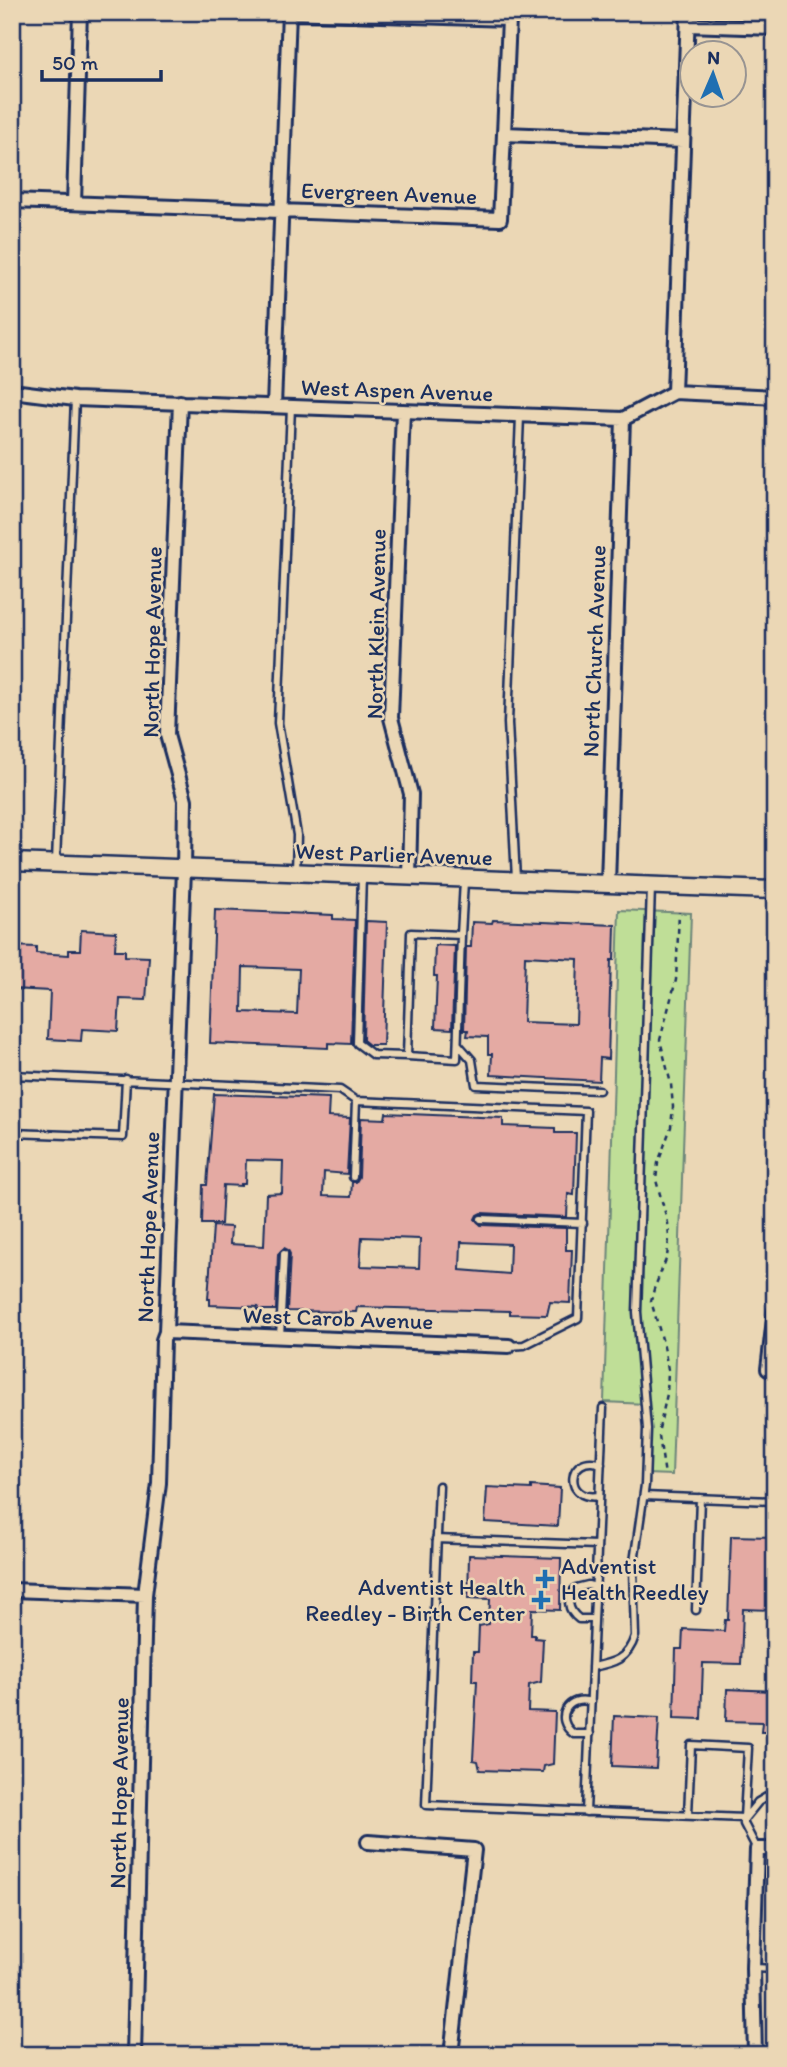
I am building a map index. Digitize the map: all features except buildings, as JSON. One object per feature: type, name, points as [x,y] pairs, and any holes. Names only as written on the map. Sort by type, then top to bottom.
[{"type":"street","points":[[74,203],[80,12]]},
{"type":"street","points":[[274,406],[288,12],[509,19],[504,134],[683,141]]},
{"type":"street","points":[[775,28],[688,19],[674,392],[775,397]]},
{"type":"street","name":"Evergreen Avenue","points":[[12,201],[500,219],[504,134]]},
{"type":"street","name":"West Aspen Avenue","points":[[12,391],[75,399],[623,419],[674,392]]},
{"type":"street","name":"North Hope Avenue","points":[[134,2055],[145,1595],[159,1483],[186,800],[167,735],[180,402]]},
{"type":"street","name":"North Klein Avenue","points":[[403,411],[391,718],[411,794],[409,877]]},
{"type":"street","name":"North Church Avenue","points":[[608,884],[623,419]]},
{"type":"street","name":"West Parlier Avenue","points":[[12,862],[775,890]]},
{"type":"street","points":[[772,1369],[775,1311]]},
{"type":"street","name":"West Carob Avenue","points":[[166,1332],[509,1346]]},
{"type":"street","points":[[12,1590],[145,1595]]},
{"type":"street","points":[[368,1842],[474,1850],[451,2055]]},
{"type":"street","points":[[755,2055],[753,1968],[757,1849],[775,1849]]},
{"type":"lane","points":[[55,864],[75,399]]},
{"type":"lane","points":[[291,407],[278,723],[297,835],[296,873]]},
{"type":"lane","points":[[516,881],[508,723],[520,416]]},
{"type":"lane","points":[[362,876],[357,1043],[373,1055],[472,1060]]},
{"type":"lane","points":[[457,1059],[464,879]]},
{"type":"lane","points":[[592,1667],[622,1658],[632,1645],[635,1623],[633,1569],[644,1496],[647,1429],[637,1312],[651,886]]},
{"type":"lane","points":[[407,1056],[411,933],[461,935]]},
{"type":"lane","points":[[458,1044],[472,1060],[476,1085],[599,1090]]},
{"type":"lane","points":[[12,1075],[340,1090],[356,1101],[586,1111],[578,1318],[524,1345],[509,1346]]},
{"type":"lane","points":[[12,1133],[124,1137],[126,1079]]},
{"type":"lane","points":[[353,1177],[356,1101]]},
{"type":"lane","points":[[481,1219],[583,1223]]},
{"type":"lane","points":[[280,1336],[284,1254]]},
{"type":"lane","points":[[586,1812],[603,1408]]},
{"type":"lane","points":[[599,1496],[584,1496],[573,1481],[581,1464],[593,1461],[601,1464]]},
{"type":"lane","points":[[439,1486],[426,1804],[744,1818]]},
{"type":"lane","points":[[644,1496],[775,1501]]},
{"type":"lane","points":[[696,1610],[700,1498]]},
{"type":"lane","points":[[436,1539],[597,1545]]},
{"type":"lane","points":[[594,1619],[579,1619],[570,1610],[569,1598],[576,1587],[588,1584],[596,1587]]},
{"type":"lane","points":[[590,1734],[574,1734],[563,1719],[566,1707],[571,1703],[583,1699],[591,1702]]},
{"type":"lane","points":[[688,1815],[691,1745],[748,1748],[744,1824],[757,1849]]},
{"type":"lane","points":[[744,1818],[758,1802],[775,1792]]},
{"type":"lane","points":[[753,1968],[775,1969]]},
{"type":"path","points":[[665,1475],[659,1428],[667,1394],[667,1356],[652,1301],[667,1257],[669,1239],[666,1215],[656,1186],[658,1163],[673,1118],[671,1084],[660,1040],[676,980],[679,912]]},
{"type":"green space","points":[[619,910],[691,913],[672,1475],[646,1474],[646,1404],[604,1402]]},
{"type":"place","name":"Adventist Health Reedley","points":[[545,1579]]},
{"type":"place","name":"Adventist Health Reedley - Birth Center","points":[[541,1600]]}]
